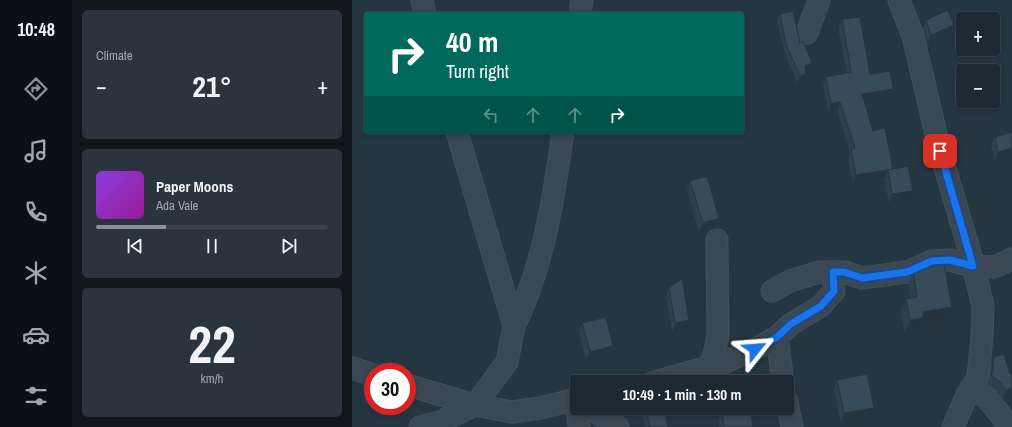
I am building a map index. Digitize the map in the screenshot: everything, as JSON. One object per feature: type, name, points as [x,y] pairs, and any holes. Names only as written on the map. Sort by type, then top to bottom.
[{"type":"street","points":[[422,0],[425,12]]},
{"type":"street","points":[[580,12],[582,0]]},
{"type":"street","points":[[807,33],[819,0]]},
{"type":"street","points":[[899,0],[913,36],[940,151],[983,306],[978,377],[971,388],[953,427]]},
{"type":"street","points":[[458,134],[514,326]]},
{"type":"street","points":[[420,427],[440,422],[475,405],[507,362],[514,326],[523,309],[541,255],[558,172],[563,134]]},
{"type":"street","points":[[711,366],[718,336],[717,240]]},
{"type":"street","points":[[772,292],[790,281],[819,272],[844,272],[862,278],[907,272],[932,261],[950,260],[973,266],[994,267],[1012,259]]},
{"type":"street","points":[[679,375],[723,363],[755,349],[777,337],[791,324],[821,306],[834,291],[833,272]]},
{"type":"street","points":[[777,337],[782,375]]},
{"type":"street","points":[[352,368],[364,372]]},
{"type":"street","points":[[416,388],[475,405],[512,412],[570,405]]},
{"type":"street","points":[[971,388],[987,398],[1010,427]]},
{"type":"street","points":[[579,415],[579,427]]},
{"type":"street","points":[[598,415],[618,427]]},
{"type":"street","points":[[790,415],[792,427]]},
{"type":"building","points":[[948,10],[954,25],[931,35],[926,20]]},
{"type":"building","points":[[793,11],[800,43],[803,41],[812,63],[805,66],[806,74],[800,76],[786,44],[780,14]]},
{"type":"building","points":[[860,17],[870,74],[890,71],[893,89],[862,94],[873,131],[885,128],[893,169],[856,175],[851,149],[855,148],[840,102],[831,104],[826,77],[851,72],[842,19]]},
{"type":"building","points":[[1012,132],[1012,148],[998,152],[995,137]]},
{"type":"building","points":[[908,166],[913,191],[892,194],[888,170]]},
{"type":"building","points":[[707,176],[719,218],[703,223],[690,181]]},
{"type":"building","points":[[944,264],[952,307],[923,312],[923,318],[910,320],[906,299],[917,297],[913,271]]},
{"type":"building","points":[[682,278],[689,320],[675,323],[669,288]]},
{"type":"building","points":[[606,317],[613,346],[590,352],[582,323]]},
{"type":"building","points":[[1004,354],[1010,374],[1012,373],[1012,388],[1006,390],[999,381],[991,375],[994,357]]},
{"type":"building","points":[[867,374],[874,408],[844,413],[837,380]]},
{"type":"building","points":[[647,415],[665,415],[668,427],[650,427]]},
{"type":"building","points":[[722,415],[751,415],[753,427],[724,427]]},
{"type":"route","points":[[755,349],[777,337],[791,324],[821,306],[834,291],[833,272],[844,272],[862,278],[907,272],[932,261],[950,260],[973,266],[940,151]]}]
